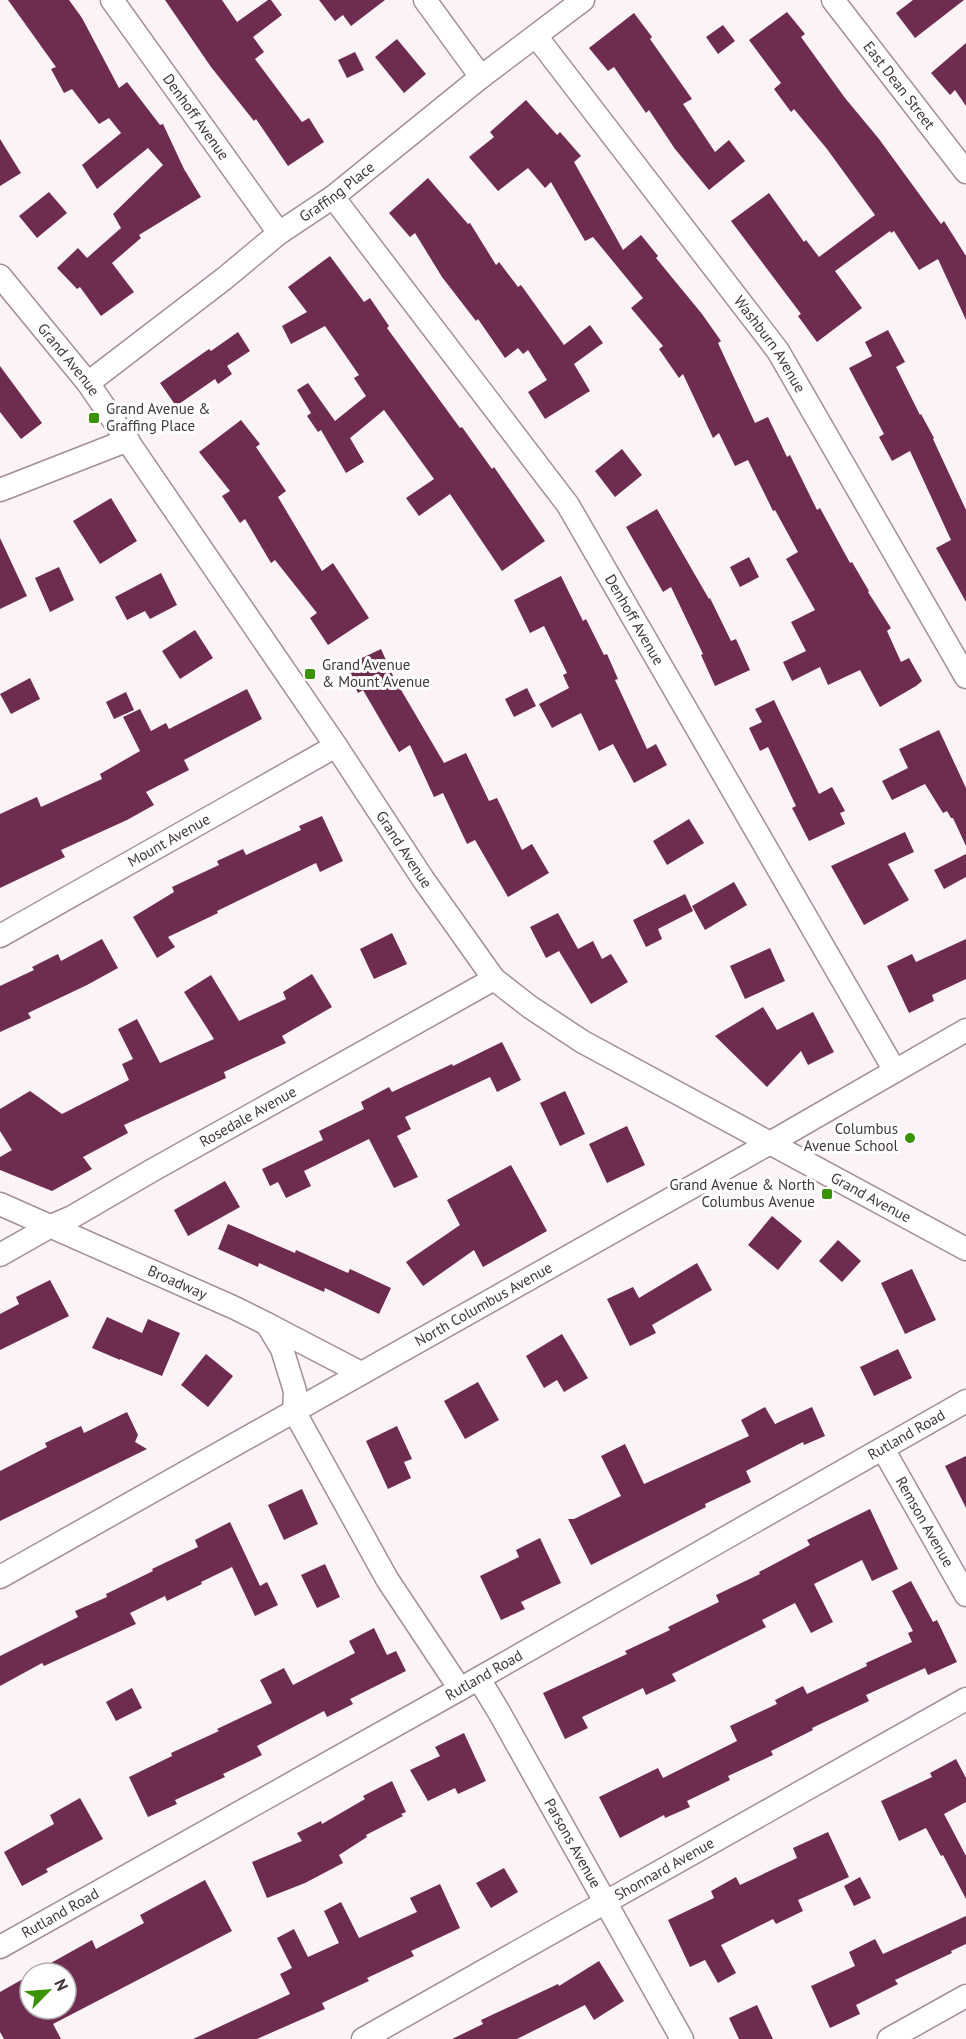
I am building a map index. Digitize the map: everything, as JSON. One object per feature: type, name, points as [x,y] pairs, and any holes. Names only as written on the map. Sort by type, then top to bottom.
[{"type":"street","name":"Denhoff Avenue","points":[[112,0],[279,233]]},
{"type":"street","points":[[425,0],[482,77]]},
{"type":"street","name":"Graffing Place","points":[[88,383],[225,278],[279,233],[333,197],[482,77],[584,0]]},
{"type":"street","name":"East Dean Street","points":[[832,0],[966,172]]},
{"type":"street","name":"Washburn Avenue","points":[[536,36],[778,351],[966,676]]},
{"type":"street","name":"Denhoff Avenue","points":[[333,197],[567,505],[895,1071]]},
{"type":"street","name":"Grand Avenue","points":[[0,276],[88,383],[336,746],[423,879],[494,979],[530,1007],[584,1042],[966,1249]]},
{"type":"street","points":[[0,490],[128,440]]},
{"type":"street","name":"Mount Avenue","points":[[0,936],[336,746]]},
{"type":"street","name":"Rosedale Avenue","points":[[0,1255],[51,1226],[72,1217],[494,979]]},
{"type":"street","name":"North Columbus Avenue","points":[[0,1577],[966,1030]]},
{"type":"street","name":"Broadway","points":[[0,1204],[235,1308],[361,1373]]},
{"type":"street","points":[[267,1324],[282,1349],[290,1370],[295,1391],[294,1412]]},
{"type":"street","name":"Rutland Road","points":[[0,1947],[469,1684],[966,1401]]},
{"type":"street","name":"Parsons Avenue","points":[[294,1412],[387,1579],[469,1684],[499,1712],[682,2039]]},
{"type":"street","name":"Remson Avenue","points":[[883,1449],[966,1595]]},
{"type":"street","name":"Shonnard Avenue","points":[[363,2039],[966,1699]]},
{"type":"street","points":[[889,2039],[966,1996]]},
{"type":"building","points":[[8,0],[69,0],[82,18],[119,88],[127,82],[160,125],[163,124],[184,169],[201,197],[139,235],[141,238],[112,263],[134,292],[101,316],[80,287],[77,289],[57,268],[78,248],[87,258],[121,228],[113,214],[163,165],[148,148],[97,189],[82,165],[121,133],[109,118],[99,124],[72,89],[64,93],[51,69],[56,67]]},
{"type":"building","points":[[165,0],[222,0],[237,22],[271,0],[282,15],[253,37],[264,52],[255,59],[302,122],[309,118],[324,142],[288,166],[256,119],[254,121],[211,67]]},
{"type":"building","points":[[319,0],[385,0],[351,26],[343,15],[335,21]]},
{"type":"building","points":[[913,0],[964,0],[915,38],[896,13]]},
{"type":"building","points":[[787,12],[805,34],[801,37],[845,98],[879,139],[941,224],[944,221],[966,256],[966,320],[938,259],[919,270],[894,231],[891,233],[890,231],[835,271],[862,308],[817,342],[798,316],[801,314],[731,221],[769,193],[804,242],[806,240],[819,257],[875,215],[827,149],[794,109],[791,112],[774,89],[781,83],[749,40]]},
{"type":"building","points":[[634,13],[692,99],[683,104],[715,152],[729,140],[745,161],[709,190],[675,149],[649,110],[646,113],[614,67],[608,71],[589,48]]},
{"type":"building","points":[[723,25],[735,41],[718,54],[706,37]]},
{"type":"building","points":[[397,39],[426,74],[404,93],[375,57]]},
{"type":"building","points":[[966,43],[966,106],[955,90],[950,95],[931,73]]},
{"type":"building","points":[[355,52],[364,70],[347,78],[338,60]]},
{"type":"building","points":[[526,100],[557,135],[560,132],[581,156],[574,162],[623,250],[641,235],[658,256],[656,258],[721,341],[718,343],[755,423],[768,417],[787,457],[790,455],[817,510],[820,508],[850,563],[852,562],[891,628],[887,631],[901,662],[909,658],[922,681],[916,686],[880,707],[860,670],[828,685],[820,667],[792,681],[783,662],[806,651],[791,622],[815,610],[786,559],[798,552],[775,510],[773,511],[748,460],[735,466],[719,433],[713,438],[683,374],[679,378],[659,349],[663,346],[631,308],[643,298],[593,237],[585,241],[551,182],[545,188],[528,168],[498,191],[469,157],[494,137],[490,132]]},
{"type":"building","points":[[0,139],[21,173],[0,186]]},
{"type":"building","points":[[428,178],[468,224],[470,223],[496,265],[499,262],[518,287],[521,285],[564,345],[590,325],[603,343],[574,364],[590,391],[545,419],[528,392],[547,380],[528,350],[523,354],[518,348],[505,358],[478,319],[476,321],[442,277],[415,233],[410,237],[389,213]]},
{"type":"building","points":[[49,192],[67,213],[37,238],[19,216]]},
{"type":"building","points":[[330,256],[364,302],[370,298],[389,326],[387,328],[460,428],[462,427],[492,469],[494,467],[545,541],[502,571],[450,494],[419,516],[406,498],[434,479],[384,410],[350,438],[364,462],[346,473],[321,430],[318,432],[307,416],[311,413],[297,390],[308,383],[335,421],[366,396],[354,378],[359,375],[325,326],[291,344],[282,326],[307,312],[288,287]]},
{"type":"building","points":[[888,330],[905,362],[896,367],[934,438],[966,510],[966,602],[936,548],[951,540],[910,451],[892,461],[879,437],[884,434],[849,368],[872,356],[865,342]]},
{"type":"building","points":[[238,332],[250,351],[227,366],[232,374],[218,384],[215,379],[176,406],[160,383]]},
{"type":"building","points":[[0,366],[42,423],[21,439],[0,412]]},
{"type":"building","points":[[241,420],[260,444],[256,447],[286,491],[278,497],[322,571],[333,563],[369,618],[328,645],[310,618],[317,613],[275,560],[271,563],[245,519],[240,523],[222,496],[230,491],[199,452]]},
{"type":"building","points":[[622,449],[642,475],[615,497],[595,471]]},
{"type":"building","points":[[111,498],[137,541],[100,564],[73,521]]},
{"type":"building","points":[[657,509],[710,598],[731,641],[736,639],[750,670],[715,686],[701,655],[703,654],[671,587],[663,592],[626,527]]},
{"type":"building","points":[[0,538],[27,596],[0,609]]},
{"type":"building","points":[[749,557],[759,577],[740,587],[730,567]]},
{"type":"building","points":[[59,567],[74,600],[50,612],[35,578]]},
{"type":"building","points":[[161,573],[177,605],[150,619],[145,611],[127,620],[115,597]]},
{"type":"building","points":[[561,576],[583,621],[586,619],[604,655],[607,654],[618,679],[615,680],[647,749],[656,744],[667,765],[634,783],[613,744],[599,751],[581,713],[552,728],[539,704],[569,688],[563,675],[567,673],[544,626],[530,633],[514,600]]},
{"type":"building","points":[[195,630],[213,658],[180,679],[162,651]]},
{"type":"building","points":[[381,649],[394,678],[444,763],[466,753],[489,801],[497,798],[522,850],[532,844],[549,873],[508,897],[475,840],[467,844],[443,793],[434,797],[410,745],[399,752],[363,690],[358,693],[345,666]]},
{"type":"building","points":[[30,678],[40,699],[11,714],[0,694]]},
{"type":"building","points":[[527,688],[536,706],[514,717],[505,699]]},
{"type":"building","points":[[247,689],[262,719],[184,760],[189,770],[146,792],[154,805],[61,850],[65,857],[0,888],[0,814],[37,797],[41,807],[102,779],[100,774],[140,751],[123,717],[140,709],[151,731],[166,723],[169,729]]},
{"type":"building","points":[[126,692],[134,710],[114,719],[106,702]]},
{"type":"building","points":[[774,700],[819,794],[832,787],[845,811],[840,813],[845,824],[809,841],[792,808],[796,806],[768,747],[760,751],[749,728],[762,722],[755,709]]},
{"type":"building","points":[[939,730],[966,788],[966,846],[953,818],[947,811],[943,813],[925,784],[892,800],[882,781],[908,768],[899,749]]},
{"type":"building","points":[[322,816],[343,861],[320,872],[316,863],[217,911],[218,913],[168,937],[175,947],[157,958],[133,917],[174,892],[172,887],[219,865],[217,861],[243,849],[246,855],[301,830],[299,826]]},
{"type":"building","points":[[689,819],[704,843],[667,865],[653,841]]},
{"type":"building","points":[[905,832],[914,852],[888,864],[909,900],[864,925],[831,866]]},
{"type":"building","points":[[966,854],[966,877],[944,889],[934,870]]},
{"type":"building","points":[[734,882],[747,905],[705,930],[692,906]]},
{"type":"building","points":[[685,894],[693,911],[658,929],[662,939],[646,947],[633,920]]},
{"type":"building","points":[[558,913],[578,949],[593,941],[602,959],[611,954],[628,982],[591,1004],[559,951],[546,958],[530,927]]},
{"type":"building","points":[[392,933],[407,964],[374,979],[360,949]]},
{"type":"building","points":[[102,939],[118,968],[28,1013],[31,1018],[0,1032],[0,986],[34,970],[32,967],[58,954],[61,961]]},
{"type":"building","points":[[966,939],[966,979],[932,995],[934,1001],[909,1013],[887,966],[912,954],[916,962]]},
{"type":"building","points":[[770,948],[785,981],[745,999],[730,966]]},
{"type":"building","points":[[312,974],[332,1007],[282,1036],[286,1043],[224,1072],[226,1078],[124,1125],[128,1133],[83,1157],[92,1169],[52,1191],[0,1170],[0,1157],[12,1150],[0,1131],[0,1109],[30,1091],[62,1114],[129,1080],[122,1064],[133,1059],[118,1029],[137,1019],[160,1063],[214,1039],[184,992],[211,975],[239,1021],[286,999],[283,992]]},
{"type":"building","points":[[763,1007],[777,1030],[813,1012],[834,1052],[808,1065],[801,1051],[767,1087],[715,1036]]},
{"type":"building","points":[[502,1042],[521,1080],[497,1092],[490,1077],[405,1117],[411,1129],[397,1136],[418,1177],[394,1188],[369,1139],[304,1171],[311,1186],[286,1198],[278,1182],[270,1186],[262,1169],[323,1140],[319,1131],[364,1109],[361,1102],[389,1087],[392,1092]]},
{"type":"building","points":[[565,1091],[585,1134],[560,1146],[540,1103]]},
{"type":"building","points":[[627,1126],[645,1165],[607,1183],[589,1144]]},
{"type":"building","points":[[511,1165],[547,1231],[483,1267],[474,1250],[423,1286],[406,1262],[460,1225],[447,1200]]},
{"type":"building","points":[[225,1181],[240,1207],[188,1236],[174,1210]]},
{"type":"building","points":[[772,1216],[802,1241],[778,1270],[748,1245]]},
{"type":"building","points":[[228,1224],[348,1273],[350,1269],[391,1288],[379,1314],[325,1288],[324,1292],[259,1263],[258,1267],[218,1249]]},
{"type":"building","points":[[838,1240],[861,1261],[842,1282],[819,1261]]},
{"type":"building","points":[[697,1263],[712,1290],[652,1325],[656,1333],[630,1346],[607,1299],[633,1287],[639,1298]]},
{"type":"building","points":[[912,1269],[936,1320],[905,1334],[881,1283]]},
{"type":"building","points":[[50,1280],[69,1316],[0,1350],[0,1314],[19,1304],[16,1297]]},
{"type":"building","points":[[107,1317],[142,1333],[148,1319],[180,1333],[162,1376],[92,1348]]},
{"type":"building","points":[[562,1334],[588,1378],[564,1392],[557,1380],[544,1388],[526,1356]]},
{"type":"building","points":[[898,1349],[912,1378],[874,1396],[860,1367]]},
{"type":"building","points":[[206,1354],[233,1376],[208,1407],[181,1385]]},
{"type":"building","points":[[478,1382],[499,1420],[465,1439],[444,1401]]},
{"type":"building","points":[[765,1407],[775,1424],[812,1407],[825,1436],[804,1445],[803,1442],[746,1471],[751,1482],[591,1565],[568,1519],[574,1519],[621,1496],[601,1456],[625,1444],[644,1484],[749,1436],[741,1420]]},
{"type":"building","points":[[127,1412],[138,1435],[135,1442],[147,1449],[0,1521],[0,1471],[47,1447],[45,1443],[81,1426],[84,1433]]},
{"type":"building","points":[[397,1426],[412,1459],[404,1462],[411,1478],[388,1489],[366,1441]]},
{"type":"building","points":[[966,1456],[966,1508],[945,1466]]},
{"type":"building","points":[[302,1489],[318,1524],[284,1540],[268,1505]]},
{"type":"building","points":[[870,1509],[898,1569],[872,1581],[862,1560],[814,1584],[833,1622],[811,1633],[795,1603],[762,1620],[766,1627],[672,1674],[676,1681],[646,1695],[643,1688],[582,1717],[588,1728],[565,1739],[543,1693],[627,1654],[625,1651],[670,1630],[668,1627],[719,1602],[716,1595],[760,1574],[759,1572],[810,1545],[807,1540]]},
{"type":"building","points":[[230,1522],[260,1586],[267,1582],[278,1605],[255,1616],[232,1567],[167,1601],[165,1596],[130,1613],[136,1624],[44,1666],[42,1663],[0,1686],[0,1656],[78,1617],[75,1611],[107,1597],[106,1594],[198,1547],[195,1540]]},
{"type":"building","points":[[540,1538],[561,1583],[521,1602],[525,1609],[501,1620],[480,1576],[519,1557],[516,1550]]},
{"type":"building","points":[[325,1564],[340,1597],[317,1608],[301,1575]]},
{"type":"building","points":[[911,1581],[933,1622],[937,1620],[957,1662],[928,1675],[925,1668],[866,1695],[869,1701],[812,1728],[813,1730],[771,1751],[773,1755],[728,1776],[730,1780],[687,1801],[690,1807],[665,1818],[664,1815],[620,1838],[599,1797],[658,1768],[663,1778],[737,1741],[730,1726],[777,1704],[775,1700],[803,1686],[807,1694],[912,1642],[908,1633],[913,1631],[892,1591]]},
{"type":"building","points":[[374,1628],[387,1655],[396,1651],[406,1671],[350,1699],[353,1704],[327,1717],[324,1711],[257,1746],[262,1755],[223,1774],[225,1777],[175,1800],[177,1804],[148,1817],[129,1777],[172,1756],[171,1753],[219,1731],[217,1729],[272,1703],[260,1680],[284,1668],[293,1685],[355,1653],[349,1641]]},
{"type":"building","points":[[132,1688],[142,1708],[116,1721],[106,1702]]},
{"type":"building","points":[[464,1733],[486,1781],[458,1794],[455,1788],[428,1801],[410,1770],[440,1756],[435,1747]]},
{"type":"building","points":[[956,1759],[966,1778],[966,1802],[944,1814],[966,1856],[966,1899],[926,1828],[899,1841],[881,1801],[932,1777],[930,1773]]},
{"type":"building","points":[[392,1781],[406,1812],[401,1814],[403,1816],[366,1835],[367,1837],[339,1855],[343,1863],[305,1883],[267,1898],[252,1862],[302,1841],[297,1833],[321,1821],[322,1824],[365,1799],[363,1796]]},
{"type":"building","points":[[80,1798],[103,1839],[46,1869],[48,1872],[22,1886],[4,1852],[54,1824],[50,1815]]},
{"type":"building","points":[[828,1832],[849,1877],[798,1900],[803,1911],[776,1924],[773,1919],[721,1945],[736,1973],[718,1983],[705,1960],[690,1967],[668,1920],[714,1898],[711,1891],[736,1877],[740,1885],[797,1858],[793,1848]]},
{"type":"building","points":[[504,1868],[518,1892],[491,1908],[476,1883]]},
{"type":"building","points":[[860,1877],[871,1898],[854,1906],[844,1886]]},
{"type":"building","points":[[205,1880],[232,1931],[78,2011],[78,1961],[54,1961],[92,1940],[96,1949],[144,1923],[140,1915]]},
{"type":"building","points":[[440,1884],[460,1928],[411,1951],[414,1956],[322,2003],[325,2009],[257,2039],[193,2039],[290,1994],[280,1974],[292,1968],[277,1938],[294,1929],[308,1957],[339,1943],[324,1911],[341,1902],[359,1938],[417,1912],[410,1898]]},
{"type":"building","points":[[966,1916],[966,1944],[895,1980],[898,1984],[856,2005],[860,2014],[830,2028],[811,1986],[855,1966],[849,1952],[875,1939],[883,1954]]},
{"type":"building","points":[[599,1961],[624,2001],[594,2020],[585,2005],[517,2039],[452,2039],[483,2024],[481,2020],[558,1984],[559,1986]]},
{"type":"building","points":[[18,1982],[18,2021],[59,2021],[53,2024],[61,2039],[4,2039],[0,2032],[0,1992]]},
{"type":"building","points":[[757,2005],[773,2039],[739,2039],[729,2018]]},
{"type":"place","name":"Grand Avenue & Graffing Place","points":[[94,418]]},
{"type":"place","name":"Grand Avenue & Mount Avenue","points":[[310,674]]},
{"type":"place","name":"Columbus Avenue School","points":[[910,1138]]},
{"type":"place","name":"Grand Avenue & North Columbus Avenue","points":[[827,1194]]}]
